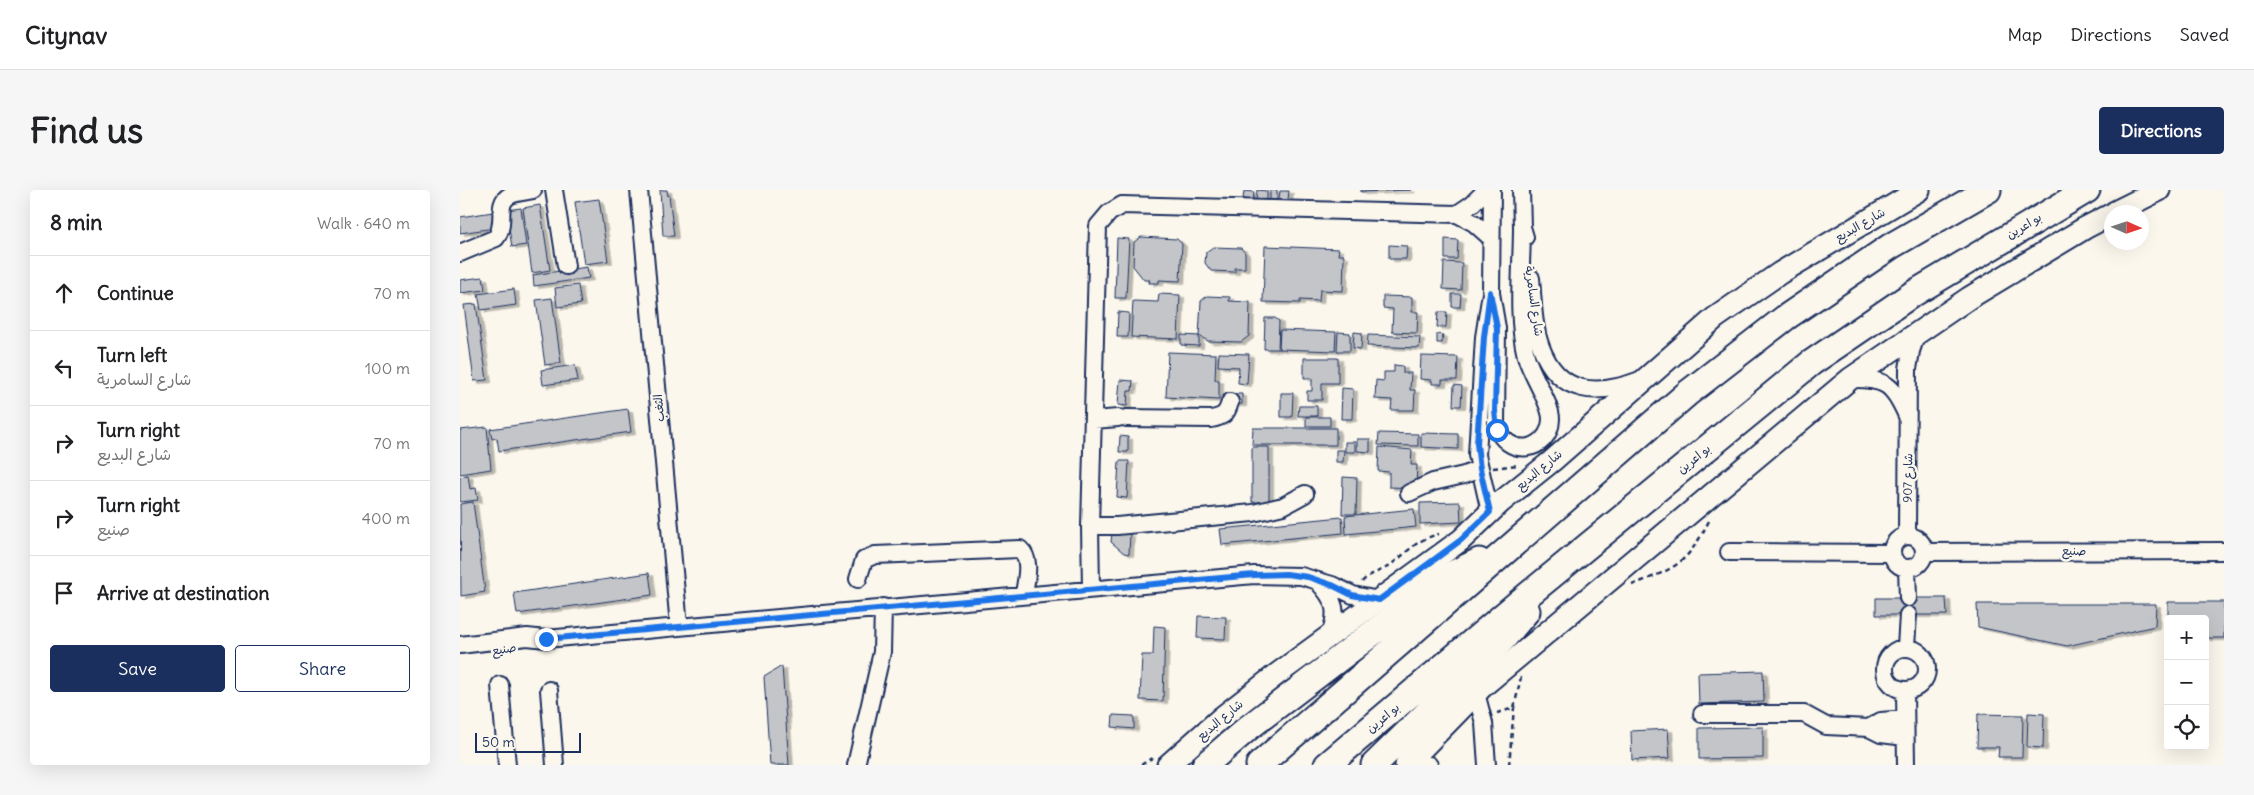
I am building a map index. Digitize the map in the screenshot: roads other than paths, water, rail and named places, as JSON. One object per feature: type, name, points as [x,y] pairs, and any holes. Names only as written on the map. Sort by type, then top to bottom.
[{"type":"highway","points":[[1259,765],[1688,393],[1785,318],[1891,246],[1988,190]]},
{"type":"highway","name":"بو اعرين","points":[[1327,765],[1554,574],[1820,358],[1910,295],[2087,190]]},
{"type":"highway","points":[[1205,765],[1248,728],[1446,577],[1506,549]]},
{"type":"highway","points":[[1374,765],[1504,638],[1538,598],[1554,574]]},
{"type":"main road","name":"شارع البديع","points":[[1168,765],[1221,718],[1276,675],[1330,638],[1461,540],[1490,512],[1552,461],[1715,318],[1780,272],[1899,196],[1919,190]]},
{"type":"main road","points":[[2129,205],[2159,190]]},
{"type":"main road","points":[[1406,765],[1476,693],[1518,656],[1850,379],[1986,288],[2104,219]]},
{"type":"street","points":[[460,253],[496,238],[502,226],[501,212],[504,200],[511,195],[533,190]]},
{"type":"street","points":[[554,190],[566,266]]},
{"type":"street","name":"الثغب","points":[[639,190],[679,626]]},
{"type":"street","points":[[1457,214],[1472,204],[1486,190]]},
{"type":"street","points":[[1490,512],[1480,469],[1477,444],[1484,337],[1490,292],[1492,190]]},
{"type":"street","name":"شارع السامرية","points":[[1521,190],[1522,227],[1527,241],[1536,325],[1541,347],[1553,368],[1566,381],[1576,387],[1590,390],[1606,391],[1644,379]]},
{"type":"street","points":[[1091,588],[1090,526],[1098,226],[1109,213],[1122,205],[1457,214],[1474,224],[1491,238]]},
{"type":"street","points":[[1490,292],[1497,328],[1496,424],[1500,436],[1510,445],[1515,447],[1531,446],[1546,435],[1551,417],[1549,406],[1530,369],[1524,344],[1522,320],[1522,227]]},
{"type":"street","name":"شارع 907","points":[[1907,536],[1909,361],[1918,333]]},
{"type":"street","name":"شارع 907","points":[[1850,379],[1877,380],[1889,386],[1900,399],[1909,420]]},
{"type":"street","points":[[1094,420],[1122,418],[1211,419],[1222,417],[1228,410],[1230,402]]},
{"type":"street","points":[[1409,494],[1433,482],[1464,475],[1480,469]]},
{"type":"street","points":[[1090,526],[1117,526],[1253,513],[1283,506],[1305,494]]},
{"type":"street","points":[[1907,536],[1921,541],[1924,552],[1919,564],[1907,568],[1896,564],[1892,553],[1896,541],[1907,536]]},
{"type":"street","points":[[858,579],[864,560],[875,555],[1020,549],[1025,553],[1028,560],[1024,594]]},
{"type":"street","name":"صنيع","points":[[1924,552],[2224,551]]},
{"type":"street","points":[[1729,552],[1892,553]]},
{"type":"street","points":[[1907,568],[1908,598]]},
{"type":"street","name":"صنيع","points":[[460,644],[527,637],[546,639],[1024,594],[1254,575],[1286,574],[1315,580],[1352,595],[1379,600]]},
{"type":"street","points":[[1315,580],[1327,591],[1334,606],[1335,619],[1330,638]]},
{"type":"street","points":[[856,765],[882,652],[882,607]]},
{"type":"street","points":[[1906,647],[1908,615]]},
{"type":"street","name":"صنيع","points":[[460,655],[529,645],[546,639]]},
{"type":"street","points":[[1906,647],[1916,650],[1923,656],[1927,665],[1927,675],[1922,683],[1914,689],[1905,691],[1890,684],[1884,668],[1891,654],[1906,647]]},
{"type":"street","points":[[500,685],[506,765]]},
{"type":"street","points":[[549,690],[555,765]]},
{"type":"street","points":[[1905,691],[1906,765]]},
{"type":"street","points":[[1476,693],[1482,718],[1487,765]]},
{"type":"street","points":[[1702,714],[1798,714],[1810,716],[1832,727],[1869,728],[1881,734],[1906,737]]},
{"type":"street","points":[[1869,728],[1881,721],[1905,719]]}]
